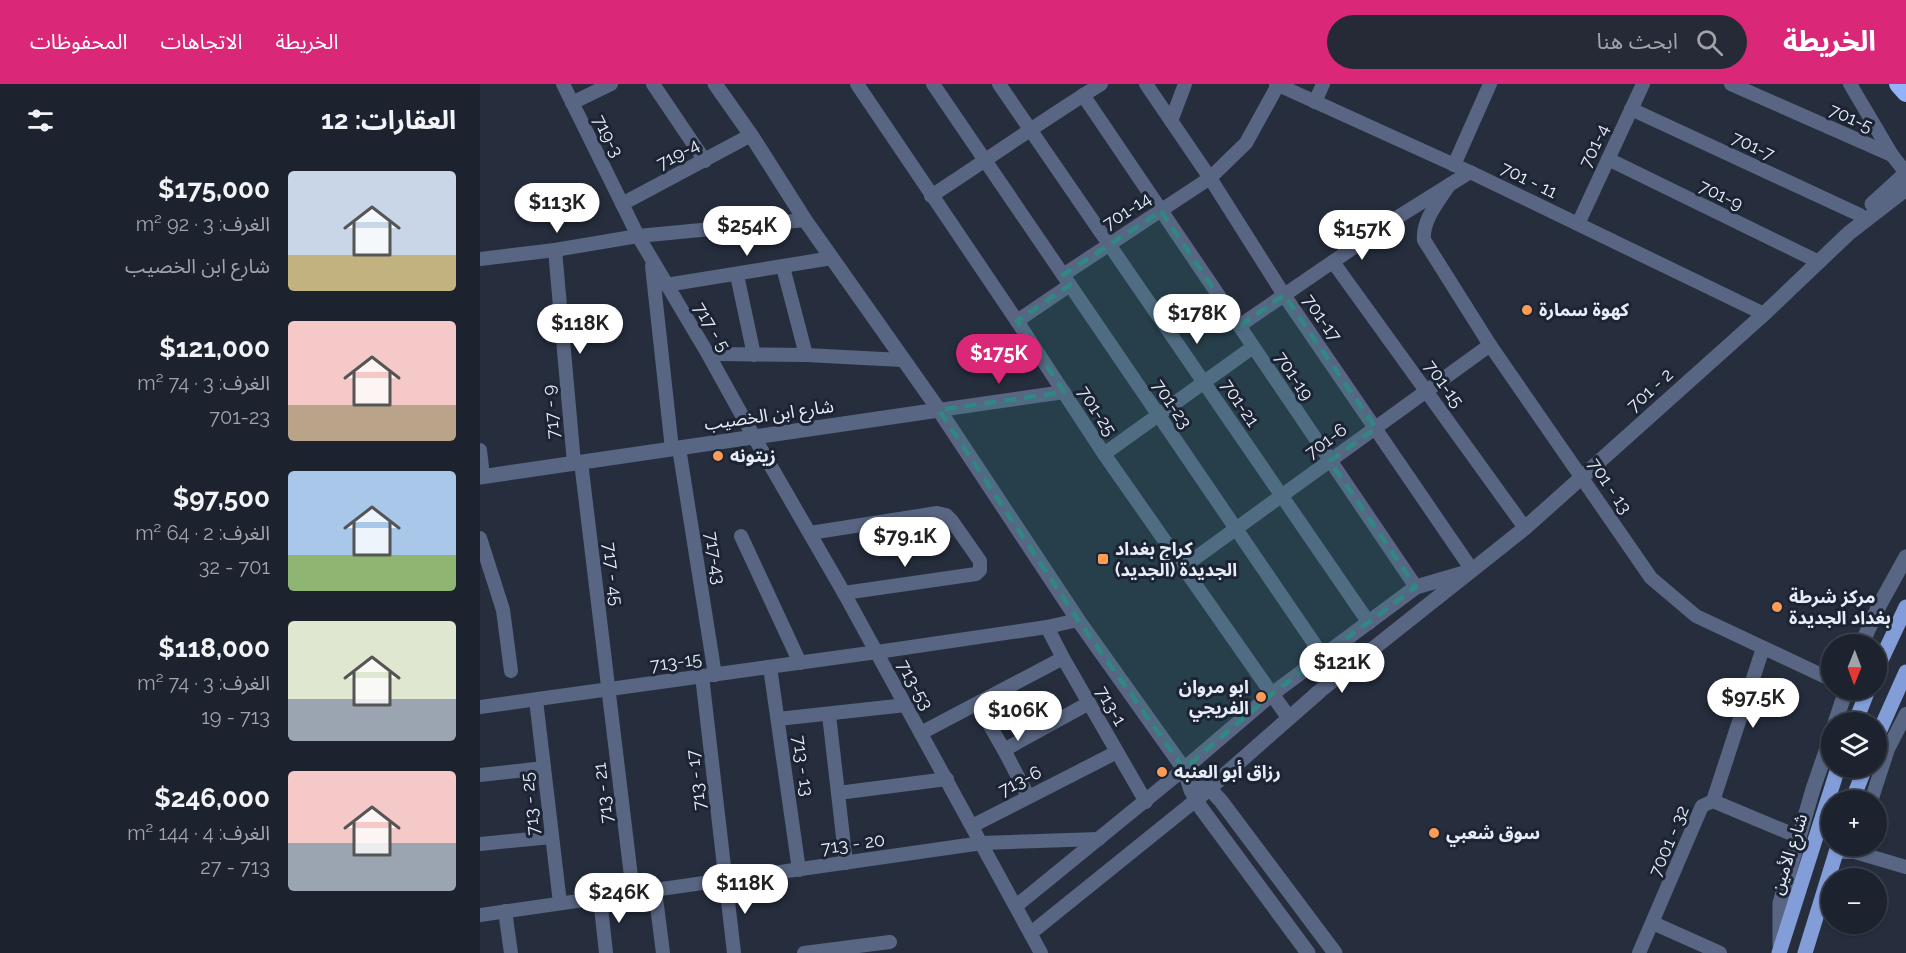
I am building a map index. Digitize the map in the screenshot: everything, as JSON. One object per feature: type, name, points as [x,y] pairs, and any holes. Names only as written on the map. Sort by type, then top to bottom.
[{"type":"highway","points":[[1898,84],[1906,93]]},
{"type":"main road","points":[[1887,648],[1906,607]]},
{"type":"main road","points":[[1887,717],[1906,672]]},
{"type":"main road","name":"شارع الأمين","points":[[1779,953],[1835,778]]},
{"type":"main road","points":[[1805,953],[1835,856]]},
{"type":"street","name":"719-3","points":[[563,84],[638,236]]},
{"type":"street","points":[[572,103],[611,84]]},
{"type":"street","points":[[653,84],[705,161]]},
{"type":"street","points":[[715,84],[751,135],[805,220],[939,410],[1078,620],[1184,769],[1196,801],[1308,953]]},
{"type":"street","name":"701-25","points":[[857,84],[1104,454],[1272,694]]},
{"type":"street","name":"701-23","points":[[933,84],[1322,655]]},
{"type":"street","name":"701-21","points":[[999,84],[1369,623]]},
{"type":"street","points":[[931,196],[1101,84]]},
{"type":"street","name":"701-17","points":[[1146,84],[1210,178],[1284,295],[1472,570]]},
{"type":"street","points":[[1171,121],[1185,84]]},
{"type":"street","points":[[1315,102],[1323,84]]},
{"type":"street","points":[[1455,165],[1490,84]]},
{"type":"street","name":"701-4","points":[[1578,224],[1643,84]]},
{"type":"street","name":"701-5","points":[[1731,84],[1892,155]]},
{"type":"street","points":[[1841,84],[1852,87],[1892,155],[1906,173],[1860,215],[1849,233]]},
{"type":"street","name":"701 - 11","points":[[1277,85],[1470,172],[1764,314]]},
{"type":"street","name":"701-14","points":[[1017,321],[1109,244],[1210,178],[1246,143],[1277,85]]},
{"type":"street","name":"701-19","points":[[1083,95],[1416,587]]},
{"type":"street","name":"701-7","points":[[1631,110],[1860,215]]},
{"type":"street","name":"719-4","points":[[622,204],[751,135]]},
{"type":"street","name":"701-9","points":[[1608,159],[1819,262]]},
{"type":"street","points":[[1239,326],[1470,172]]},
{"type":"street","name":"701 - 13","points":[[1449,185],[1426,223],[1423,231],[1424,240],[1491,345],[1651,578],[1696,616],[1821,675]]},
{"type":"street","points":[[1849,233],[1906,189]]},
{"type":"street","points":[[480,259],[555,250],[638,236],[805,220]]},
{"type":"street","name":"701 - 2","points":[[1196,801],[1321,690],[1525,528],[1764,314],[1849,233]]},
{"type":"street","name":"717 - 5","points":[[638,236],[708,354],[753,437]]},
{"type":"street","name":"717 - 9","points":[[555,250],[578,463]]},
{"type":"street","points":[[666,285],[832,258]]},
{"type":"street","name":"717-43","points":[[652,259],[708,676]]},
{"type":"street","name":"701-15","points":[[1333,262],[1525,528]]},
{"type":"street","points":[[783,267],[806,355]]},
{"type":"street","points":[[737,275],[754,355]]},
{"type":"street","name":"701-6","points":[[1183,567],[1491,345]]},
{"type":"street","points":[[1104,454],[1253,347]]},
{"type":"street","points":[[708,354],[806,355],[902,360]]},
{"type":"street","name":"شارع ابن الخصيب","points":[[481,477],[1064,392]]},
{"type":"street","name":"713-53","points":[[753,437],[844,592],[1041,953]]},
{"type":"street","points":[[480,450],[481,477]]},
{"type":"street","name":"717 - 45","points":[[578,463],[610,690]]},
{"type":"street","points":[[810,533],[937,513],[946,515],[952,521],[980,561],[980,570],[976,574],[844,592]]},
{"type":"street","points":[[741,536],[800,663]]},
{"type":"street","points":[[480,538],[503,610],[511,671]]},
{"type":"street","points":[[1866,634],[1906,557]]},
{"type":"street","points":[[1016,906],[1146,802],[1272,694],[1322,655],[1416,587],[1472,570]]},
{"type":"street","name":"713-15","points":[[480,707],[876,652],[1047,627],[1078,620]]},
{"type":"street","name":"713-1","points":[[1047,627],[1146,802]]},
{"type":"street","points":[[1713,801],[1762,648]]},
{"type":"street","points":[[921,733],[978,705],[1063,658]]},
{"type":"street","name":"713 - 13","points":[[770,667],[799,870]]},
{"type":"street","name":"713 - 17","points":[[708,676],[725,880],[734,953]]},
{"type":"street","name":"713 - 21","points":[[610,690],[633,893]]},
{"type":"street","points":[[1272,694],[1289,718]]},
{"type":"street","name":"713 - 25","points":[[536,700],[560,903]]},
{"type":"street","points":[[1004,750],[1089,704]]},
{"type":"street","points":[[778,719],[906,705]]},
{"type":"street","points":[[978,705],[1028,796]]},
{"type":"street","points":[[1875,790],[1888,749],[1906,714]]},
{"type":"street","points":[[829,715],[846,863]]},
{"type":"street","name":"713-6","points":[[972,826],[1117,752]]},
{"type":"street","points":[[1779,953],[1780,903],[1821,766]]},
{"type":"street","points":[[480,776],[544,768]]},
{"type":"street","points":[[1184,769],[1210,789],[1221,801],[1335,953]]},
{"type":"street","points":[[838,793],[947,779]]},
{"type":"street","points":[[1031,933],[1196,801]]},
{"type":"street","name":"7001 - 32","points":[[1639,953],[1702,806],[1713,801],[1799,837]]},
{"type":"street","points":[[480,844],[552,837]]},
{"type":"street","name":"713 - 20","points":[[480,915],[982,843],[1099,839]]},
{"type":"street","points":[[1875,856],[1906,867]]},
{"type":"street","points":[[655,890],[663,953]]},
{"type":"street","points":[[600,898],[606,953]]},
{"type":"street","points":[[505,912],[511,953]]},
{"type":"street","points":[[1653,923],[1720,953]]},
{"type":"street","points":[[804,953],[890,942]]},
{"type":"highlighted area","points":[[1161,211],[1239,326],[1284,295],[1376,428],[1330,461],[1416,587],[1272,694],[1184,769],[1078,620],[939,410],[1064,392],[1017,321],[1070,285],[1063,275]]},
{"type":"place","name":"كهوة سمارة","points":[[1527,310]]},
{"type":"place","name":"زيتونه","points":[[718,456]]},
{"type":"place","name":"كراج بغداد الجديدة (الجديد)","points":[[1103,559]]},
{"type":"place","name":"مركز شرطة بغداد الجديدة","points":[[1777,607]]},
{"type":"place","name":"ابو مروان الفريجي","points":[[1261,697]]},
{"type":"place","name":"رزاق أبو العنبه","points":[[1162,772]]},
{"type":"place","name":"سوق شعبي","points":[[1434,833]]}]
